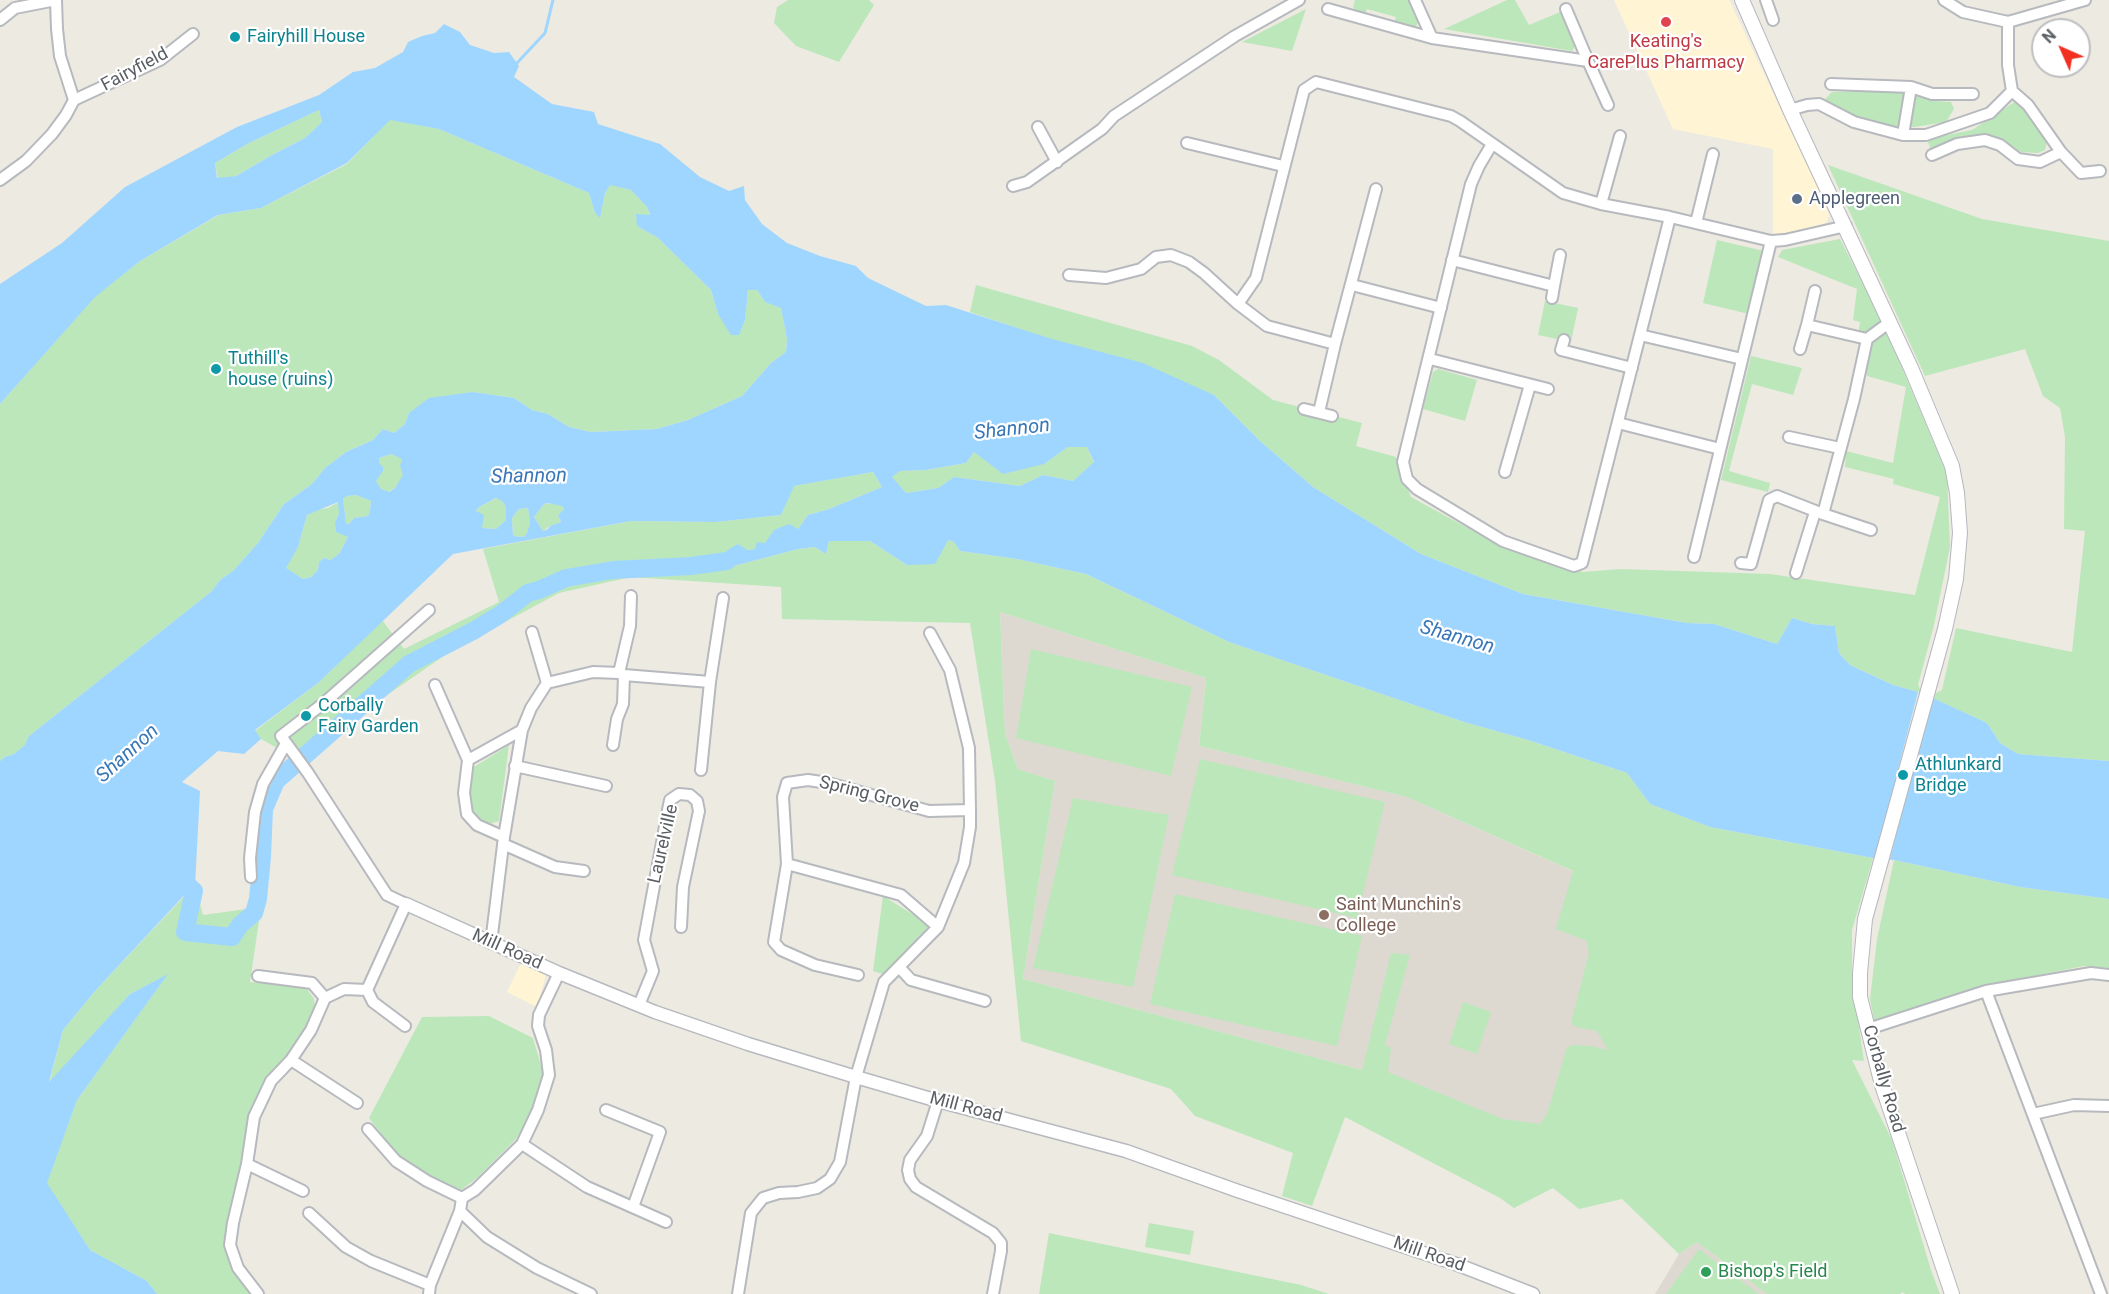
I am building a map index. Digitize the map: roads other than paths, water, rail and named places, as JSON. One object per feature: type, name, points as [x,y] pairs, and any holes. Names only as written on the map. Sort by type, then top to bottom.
[{"type":"main road","points":[[1742,0],[1790,110],[1890,322]]},
{"type":"main road","name":"Corbally Road","points":[[1890,322],[1952,466],[1960,533],[1956,579],[1927,696],[1865,919],[1860,997],[1882,1085],[1952,1294]]},
{"type":"street","points":[[0,20],[15,8],[56,0],[60,56],[74,100],[52,134],[26,161],[0,180]]},
{"type":"street","points":[[1013,186],[1027,182],[1058,162],[1102,129],[1114,116],[1235,36],[1299,0]]},
{"type":"street","points":[[1415,0],[1432,38]]},
{"type":"street","points":[[1766,0],[1773,20]]},
{"type":"street","points":[[1944,0],[1963,12],[2008,22],[2085,0]]},
{"type":"street","points":[[1328,9],[1432,38],[1588,61]]},
{"type":"street","points":[[1566,9],[1608,105]]},
{"type":"street","points":[[2008,22],[2008,64],[2012,91],[2028,105],[2061,152],[2081,173],[2100,171]]},
{"type":"street","name":"Fairyfield","points":[[74,100],[160,60],[193,33]]},
{"type":"street","points":[[1238,304],[1256,278],[1304,90],[1316,82],[1450,116],[1563,193],[1601,204],[1670,216],[1772,241],[1846,226]]},
{"type":"street","points":[[1830,84],[1911,87],[1932,94],[1973,94]]},
{"type":"street","points":[[1903,135],[1911,87]]},
{"type":"street","points":[[1790,110],[1819,104],[1854,122],[1903,135],[1926,135],[1990,113],[2012,91]]},
{"type":"street","points":[[1038,127],[1058,162]]},
{"type":"street","points":[[1601,204],[1620,136]]},
{"type":"street","points":[[1932,154],[1957,144],[1985,140],[2000,145],[2018,159],[2040,162],[2061,152]]},
{"type":"street","points":[[1187,143],[1283,166]]},
{"type":"street","points":[[1492,144],[1471,184],[1403,462],[1407,479],[1417,489],[1503,541],[1574,566],[1582,563],[1670,216]]},
{"type":"street","points":[[1696,223],[1713,154]]},
{"type":"street","points":[[1319,412],[1376,189]]},
{"type":"street","points":[[1694,557],[1772,241]]},
{"type":"street","points":[[1069,274],[1106,278],[1141,269],[1156,257],[1171,255],[1189,262],[1204,273],[1238,304],[1267,326],[1335,344]]},
{"type":"street","points":[[1552,298],[1560,255]]},
{"type":"street","points":[[1452,260],[1554,286]]},
{"type":"street","points":[[1352,285],[1441,308]]},
{"type":"street","points":[[1800,349],[1815,291]]},
{"type":"street","points":[[1796,573],[1840,448],[1867,339],[1890,322]]},
{"type":"street","points":[[1807,325],[1867,339]]},
{"type":"street","points":[[1640,335],[1742,360]]},
{"type":"street","points":[[1564,340],[1561,350],[1632,368]]},
{"type":"street","points":[[1430,359],[1548,389]]},
{"type":"street","points":[[1505,472],[1530,384]]},
{"type":"street","points":[[1304,409],[1332,416]]},
{"type":"street","points":[[1618,423],[1720,448]]},
{"type":"street","points":[[1789,437],[1840,448]]},
{"type":"street","points":[[1750,564],[1769,500],[1777,496],[1871,530]]},
{"type":"street","points":[[613,744],[617,719],[623,704],[621,674],[630,626],[631,596]]},
{"type":"street","points":[[701,770],[710,682],[723,598]]},
{"type":"street","points":[[367,990],[406,904],[387,895],[308,773],[281,736],[324,702],[429,610]]},
{"type":"street","points":[[532,632],[548,682]]},
{"type":"street","points":[[738,1294],[751,1213],[763,1198],[779,1193],[817,1188],[830,1179],[840,1162],[856,1077],[884,982],[938,927],[964,863],[970,827],[969,748],[950,670],[930,633]]},
{"type":"street","points":[[491,943],[514,766],[522,730],[531,708],[548,682],[593,672],[710,682]]},
{"type":"street","points":[[435,685],[468,760],[464,793],[467,814],[477,825],[503,841],[555,867],[584,871]]},
{"type":"street","points":[[468,760],[522,730]]},
{"type":"street","points":[[251,877],[250,858],[255,812],[263,784],[287,744]]},
{"type":"street","points":[[514,766],[606,786]]},
{"type":"street","name":"Spring Grove","points":[[787,864],[783,798],[787,783],[808,780],[828,783],[929,810],[970,810]]},
{"type":"street","name":"Laurelville","points":[[639,1005],[652,972],[645,940],[668,810],[670,800],[679,794],[690,795],[697,801],[699,811],[683,886],[681,927]]},
{"type":"street","points":[[858,975],[815,965],[781,950],[774,942],[787,864],[901,896],[938,927]]},
{"type":"street","name":"Mill Road","points":[[406,904],[559,974],[748,1044],[938,1101],[1126,1150],[1238,1191],[1456,1264],[1533,1294]]},
{"type":"street","points":[[899,966],[911,980],[986,1000]]},
{"type":"street","points":[[1868,1029],[1986,991],[2091,973],[2109,975]]},
{"type":"street","points":[[309,1213],[346,1247],[430,1289],[460,1211],[462,1198],[475,1190],[522,1144],[538,1110],[549,1075],[546,1050],[538,1026],[539,1016],[559,974]]},
{"type":"street","points":[[258,976],[312,983],[325,998]]},
{"type":"street","points":[[258,1294],[238,1268],[230,1245],[254,1117],[271,1081],[291,1060],[310,1030],[325,998],[344,989],[367,990]]},
{"type":"street","points":[[367,990],[373,1002],[405,1026]]},
{"type":"street","points":[[1986,991],[2101,1294]]},
{"type":"street","points":[[291,1060],[357,1103]]},
{"type":"street","points":[[938,1101],[927,1136],[910,1160],[908,1170],[910,1179],[916,1187],[993,1233],[1001,1243],[993,1294]]},
{"type":"street","points":[[2033,1114],[2074,1105],[2109,1106]]},
{"type":"street","points":[[606,1110],[660,1132],[633,1207]]},
{"type":"street","points":[[368,1129],[396,1161],[427,1181],[462,1198]]},
{"type":"street","points":[[522,1144],[587,1187],[666,1222]]},
{"type":"street","points":[[246,1164],[303,1191]]},
{"type":"street","points":[[460,1211],[487,1237],[537,1268],[591,1294]]},
{"type":"water","name":"Shannon","points":[[444,24],[460,32],[470,45],[494,53],[509,52],[519,66],[514,77],[552,104],[594,112],[598,124],[660,144],[700,177],[729,191],[744,186],[745,200],[762,224],[787,243],[820,256],[856,266],[868,278],[926,306],[946,305],[1052,339],[1143,363],[1214,395],[1259,440],[1313,487],[1421,554],[1523,594],[1687,623],[1714,624],[1777,644],[1792,618],[1812,624],[1835,626],[1839,653],[1850,665],[1893,685],[1922,693],[1987,723],[2000,743],[2018,754],[2109,761],[2109,899],[2020,887],[1894,860],[1710,827],[1650,804],[1627,773],[1528,740],[1464,722],[1229,642],[1086,574],[1017,559],[960,551],[954,542],[948,540],[935,564],[907,565],[870,541],[829,541],[826,554],[815,547],[798,549],[730,567],[726,551],[738,544],[747,550],[755,549],[757,542],[765,543],[774,530],[789,524],[798,529],[808,515],[829,509],[882,487],[873,472],[794,486],[781,515],[716,522],[631,521],[453,554],[318,683],[255,730],[261,739],[244,754],[218,751],[182,782],[200,791],[195,886],[95,991],[63,1030],[49,1082],[130,994],[168,974],[77,1100],[47,1183],[90,1250],[147,1281],[157,1294],[0,1294],[0,761],[14,754],[25,745],[29,736],[212,591],[220,580],[233,571],[258,543],[284,504],[312,484],[325,468],[346,452],[373,440],[383,429],[394,433],[405,424],[409,413],[429,398],[473,392],[514,398],[532,410],[548,414],[569,427],[591,432],[657,429],[688,420],[742,396],[771,363],[786,352],[787,339],[781,308],[765,302],[757,290],[748,290],[745,320],[739,335],[731,335],[718,314],[711,290],[658,238],[637,226],[636,214],[650,215],[647,207],[631,190],[610,185],[605,193],[600,218],[595,213],[589,193],[439,129],[390,120],[347,163],[261,208],[218,215],[140,261],[95,297],[0,404],[0,284],[62,243],[125,187],[237,127],[319,95],[353,72],[375,68],[403,52],[408,42],[435,33]],"holes":[[[319,110],[322,122],[305,138],[236,176],[217,178],[215,163],[249,143]],[[1068,447],[1087,447],[1094,462],[1073,481],[1043,475],[1020,486],[954,477],[938,488],[906,493],[892,477],[900,471],[926,470],[966,463],[974,452],[1003,474],[1044,464]],[[391,454],[402,459],[400,466],[403,475],[395,488],[389,492],[381,489],[376,481],[383,471],[379,458]],[[356,495],[371,501],[368,516],[354,518],[349,524],[346,523],[343,499]],[[496,498],[506,507],[506,520],[496,529],[482,528],[484,515],[476,511]],[[338,502],[336,532],[348,537],[339,554],[330,560],[324,558],[319,562],[318,570],[311,577],[303,579],[286,568],[298,547],[307,515]],[[544,504],[562,506],[564,509],[558,515],[561,522],[543,531],[534,517]],[[528,508],[530,523],[524,537],[513,536],[512,518],[519,509]]]},
{"type":"waterway","points":[[517,63],[545,33],[553,0]]},
{"type":"waterway","points":[[173,872],[194,891],[185,932],[232,937],[240,925],[254,913],[258,899],[264,809],[276,781],[409,664],[473,631],[501,614],[528,593],[566,578],[613,570],[691,566],[727,561]]},
{"type":"place","name":"Keating's CarePlus Pharmacy","points":[[1666,22]]},
{"type":"place","name":"Fairyhill House","points":[[235,37]]},
{"type":"place","name":"Applegreen","points":[[1797,199]]},
{"type":"place","name":"Tuthill's house (ruins)","points":[[216,369]]},
{"type":"place","name":"Corbally Fairy Garden","points":[[306,716]]},
{"type":"place","name":"Athlunkard Bridge","points":[[1903,775]]},
{"type":"place","name":"Saint Munchin's College","points":[[1324,915]]},
{"type":"place","name":"Bishop's Field","points":[[1706,1272]]}]
